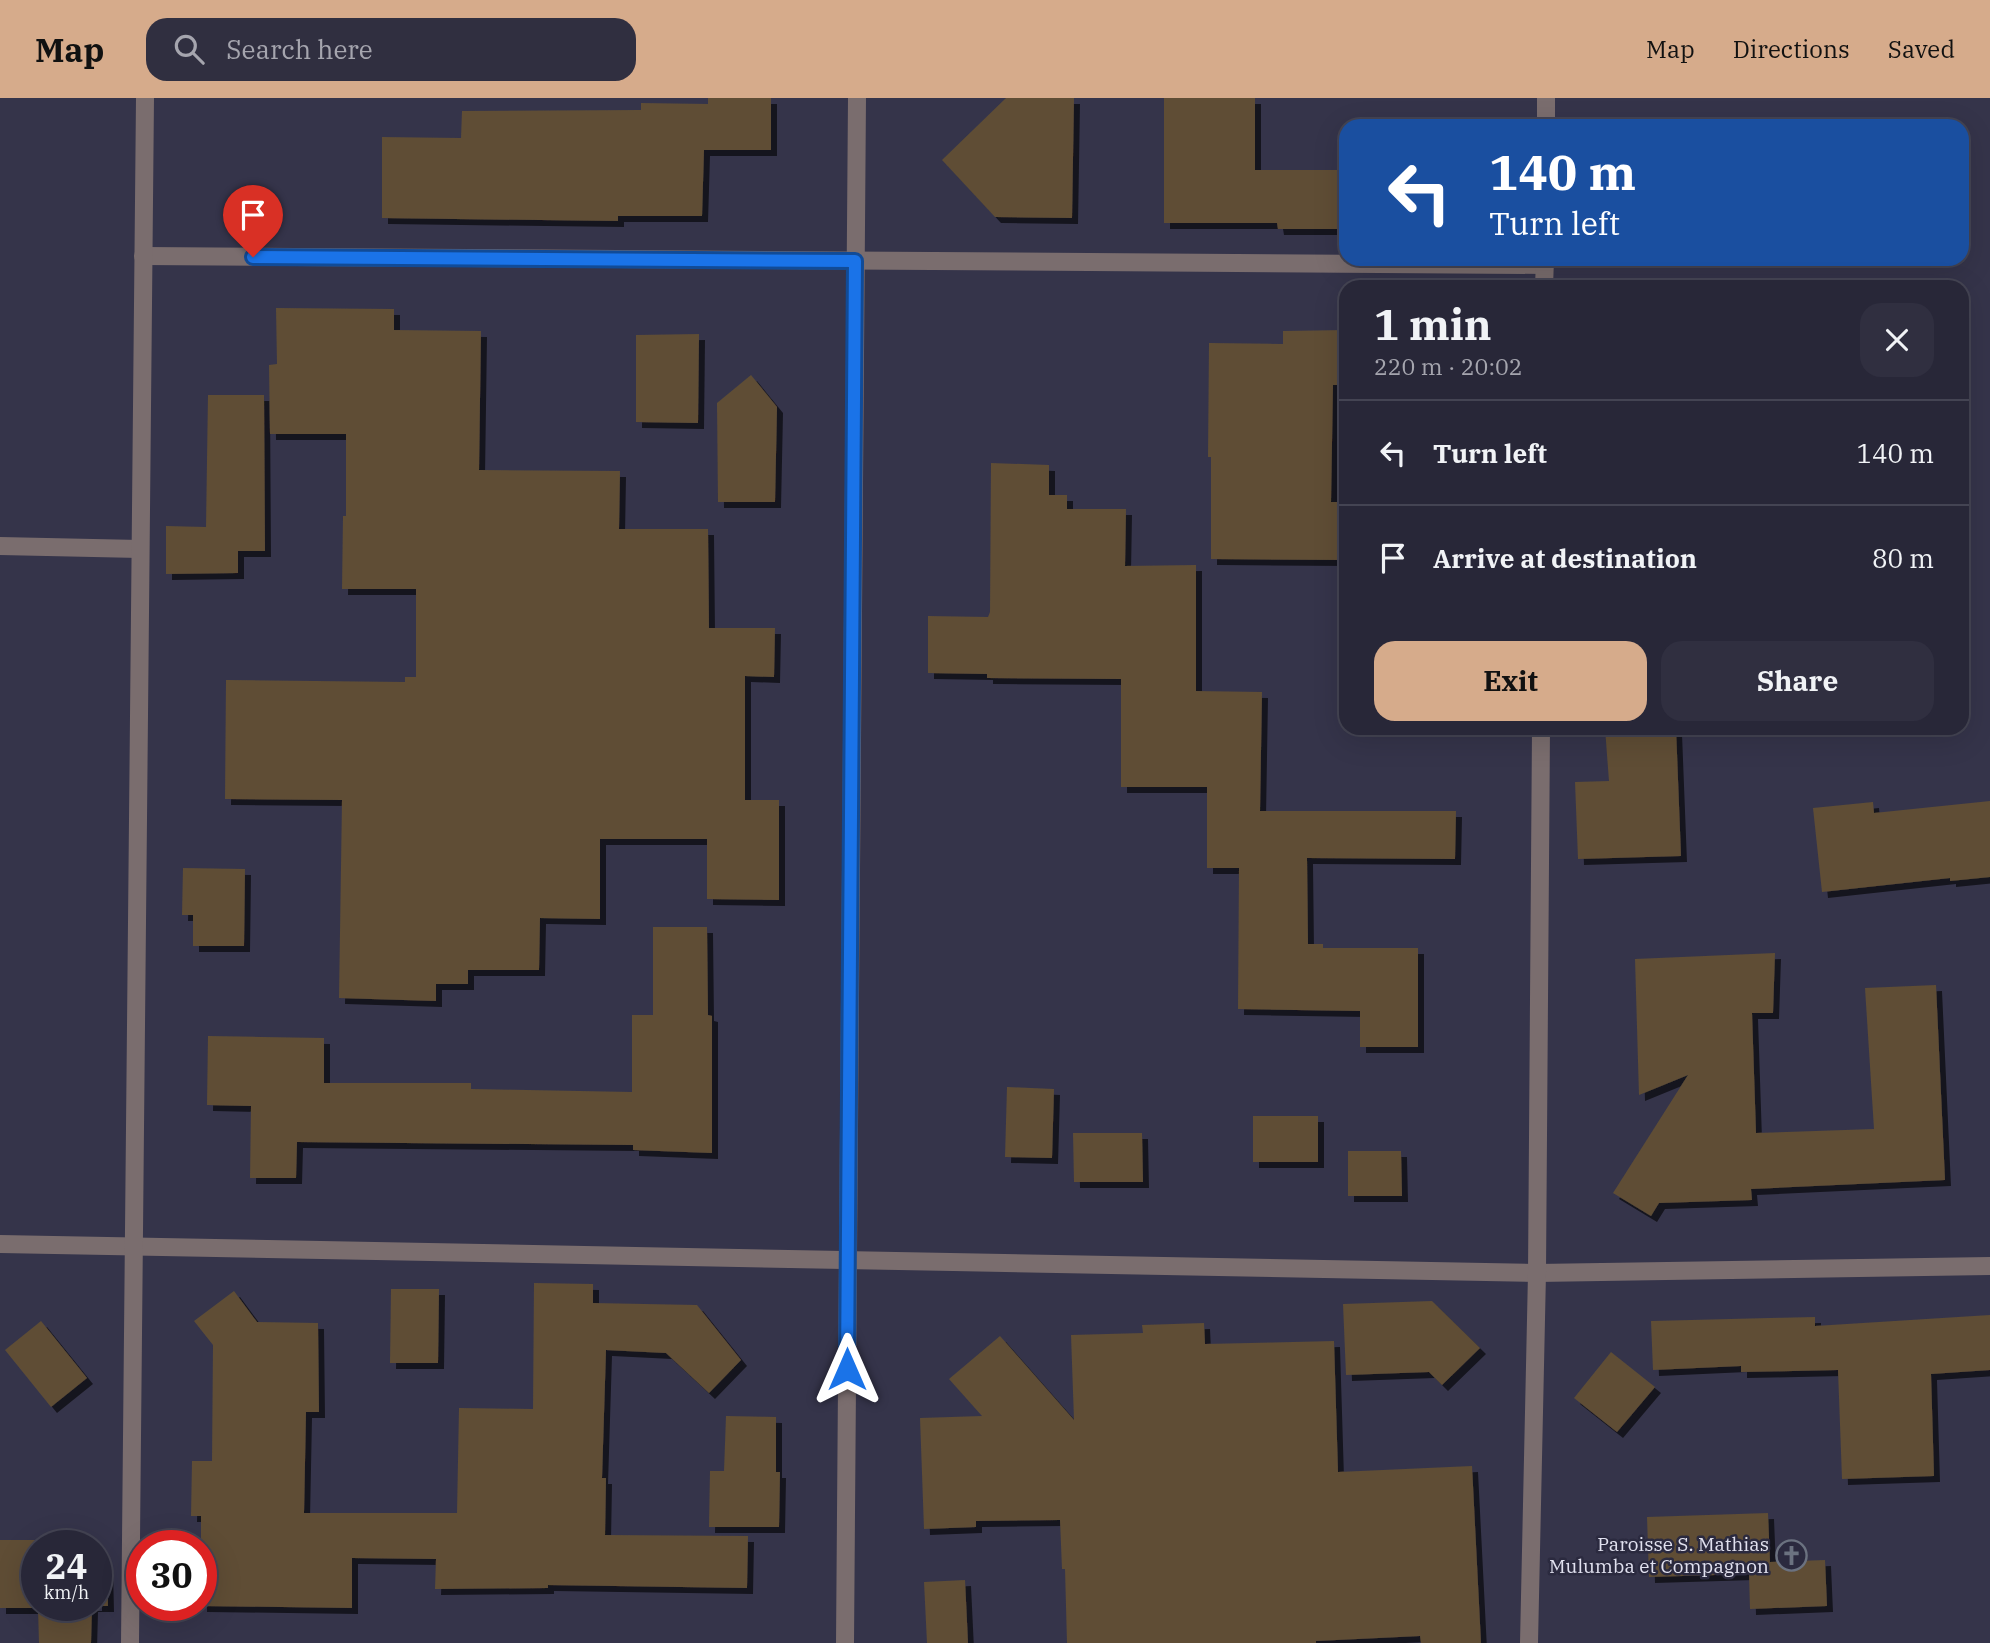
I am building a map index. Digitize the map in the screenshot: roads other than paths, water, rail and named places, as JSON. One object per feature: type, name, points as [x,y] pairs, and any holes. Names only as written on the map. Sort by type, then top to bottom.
[{"type":"street","points":[[130,1643],[145,98]]},
{"type":"street","points":[[845,1643],[857,98]]},
{"type":"street","points":[[1546,98],[1546,119]]},
{"type":"street","points":[[144,256],[1339,262]]},
{"type":"street","points":[[0,546],[140,549]]},
{"type":"street","points":[[1529,1643],[1537,1273],[1541,735]]},
{"type":"street","points":[[0,1244],[1537,1273],[1990,1266]]},
{"type":"place","name":"Paroisse S. Mathias Mulumba et Compagnon","points":[[1792,1555]]}]
